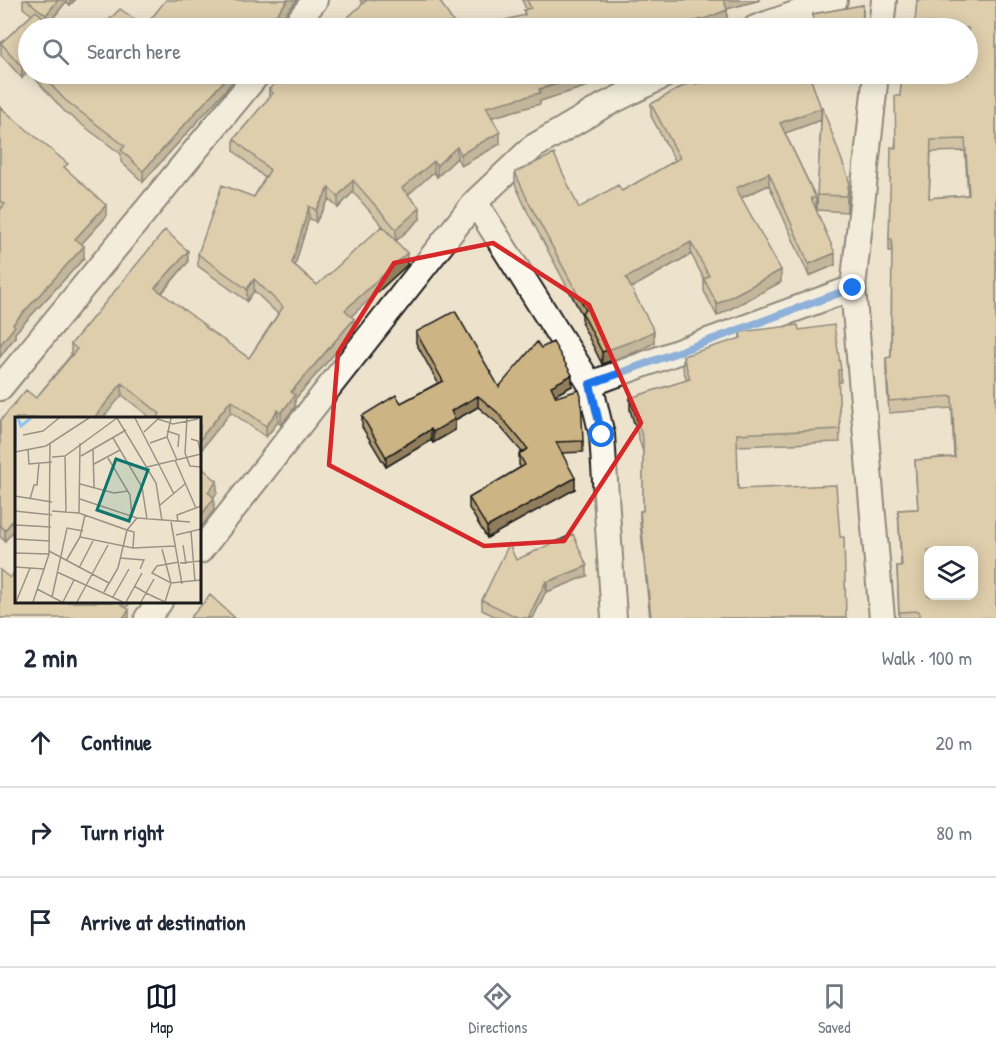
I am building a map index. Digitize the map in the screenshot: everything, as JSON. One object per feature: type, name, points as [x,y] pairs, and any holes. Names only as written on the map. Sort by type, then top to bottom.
[{"type":"street","points":[[301,18],[315,0]]},
{"type":"street","points":[[784,18],[835,0]]},
{"type":"street","points":[[882,18],[884,0]]},
{"type":"street","points":[[0,388],[250,84]]},
{"type":"street","points":[[201,550],[475,202],[533,147],[603,106],[647,84]]},
{"type":"street","points":[[875,84],[853,288],[882,618]]},
{"type":"street","points":[[475,202],[590,384],[602,435],[614,618]]},
{"type":"street","points":[[590,384],[853,288]]},
{"type":"street","points":[[147,618],[159,603]]},
{"type":"highlighted area","points":[[493,243],[589,305],[641,423],[564,541],[484,546],[329,465],[338,353],[394,263]]},
{"type":"building","points":[[27,0],[58,0],[46,15]]},
{"type":"building","points":[[166,0],[288,0],[273,18],[151,18]]},
{"type":"building","points":[[367,0],[439,0],[451,18],[347,18]]},
{"type":"building","points":[[527,0],[724,0],[727,10],[707,18],[513,18],[525,15],[524,10],[531,8]]},
{"type":"building","points":[[917,0],[996,0],[996,618],[919,618],[919,611],[899,612],[897,566],[902,566],[898,510],[918,509],[915,460],[955,457],[952,396],[889,401],[886,358],[891,357],[892,239],[889,239],[891,147],[896,148],[895,96],[900,96],[901,84],[978,84],[978,18],[915,18]],"holes":[[[965,139],[969,195],[929,198],[931,140]]]},
{"type":"building","points":[[863,5],[862,18],[814,18],[813,14]]},
{"type":"building","points":[[120,9],[133,18],[111,18]]},
{"type":"building","points":[[36,11],[44,18],[28,18]]},
{"type":"building","points":[[18,27],[18,62],[1,43]]},
{"type":"building","points":[[50,84],[221,84],[143,171],[121,150],[125,146],[65,100]]},
{"type":"building","points":[[275,84],[555,84],[539,89],[540,93],[486,107],[500,132],[461,154],[457,147],[437,165],[434,161],[402,188],[420,208],[396,229],[353,180],[338,196],[329,188],[316,210],[309,206],[292,263],[317,285],[382,226],[407,253],[345,310],[354,319],[291,392],[295,395],[281,413],[278,410],[266,426],[231,400],[201,439],[201,417],[158,417],[160,414],[122,383],[95,417],[15,417],[15,517],[5,530],[0,525],[0,421],[26,390],[36,398],[77,349],[71,344],[165,230],[188,251],[155,288],[249,358],[283,307],[254,279],[247,289],[198,254],[222,185],[254,197],[270,170],[234,139],[273,93],[269,89]]},
{"type":"building","points":[[687,84],[813,84],[821,108],[780,123],[816,198],[811,198],[835,253],[809,264],[769,173],[736,188],[781,270],[717,304],[704,279],[709,276],[691,242],[626,278],[654,331],[602,352],[582,312],[586,310],[515,172],[554,154],[579,208],[618,185],[622,191],[680,158],[651,104]]},
{"type":"building","points":[[822,106],[849,180],[847,196],[817,195]]},
{"type":"building","points":[[0,107],[68,164],[64,167],[106,205],[75,239],[84,246],[13,324],[15,326],[0,345],[0,210],[5,204],[0,200]]},
{"type":"building","points":[[455,311],[499,387],[537,342],[541,348],[553,342],[572,375],[551,386],[556,397],[579,390],[581,396],[583,441],[556,442],[575,478],[487,527],[469,498],[525,465],[519,454],[528,449],[497,412],[478,396],[451,411],[455,419],[433,432],[431,429],[386,457],[362,416],[396,395],[401,403],[443,381],[416,332]]},
{"type":"building","points":[[798,325],[799,330],[834,325],[841,370],[838,370],[840,429],[737,434],[738,489],[836,485],[840,537],[844,537],[846,618],[651,618],[640,511],[643,511],[643,439],[630,398],[690,379],[683,356],[741,338],[740,332]]},
{"type":"building","points":[[201,467],[217,481],[208,492],[214,498],[201,516]]},
{"type":"building","points":[[573,534],[587,566],[546,581],[528,618],[519,618],[482,600],[509,544],[516,560]]},
{"type":"building","points":[[0,570],[10,578],[15,571],[15,603],[122,603],[129,610],[123,618],[0,618]]},
{"type":"building","points":[[210,595],[235,618],[190,618]]},
{"type":"route","points":[[602,435],[590,384],[853,288]]}]
